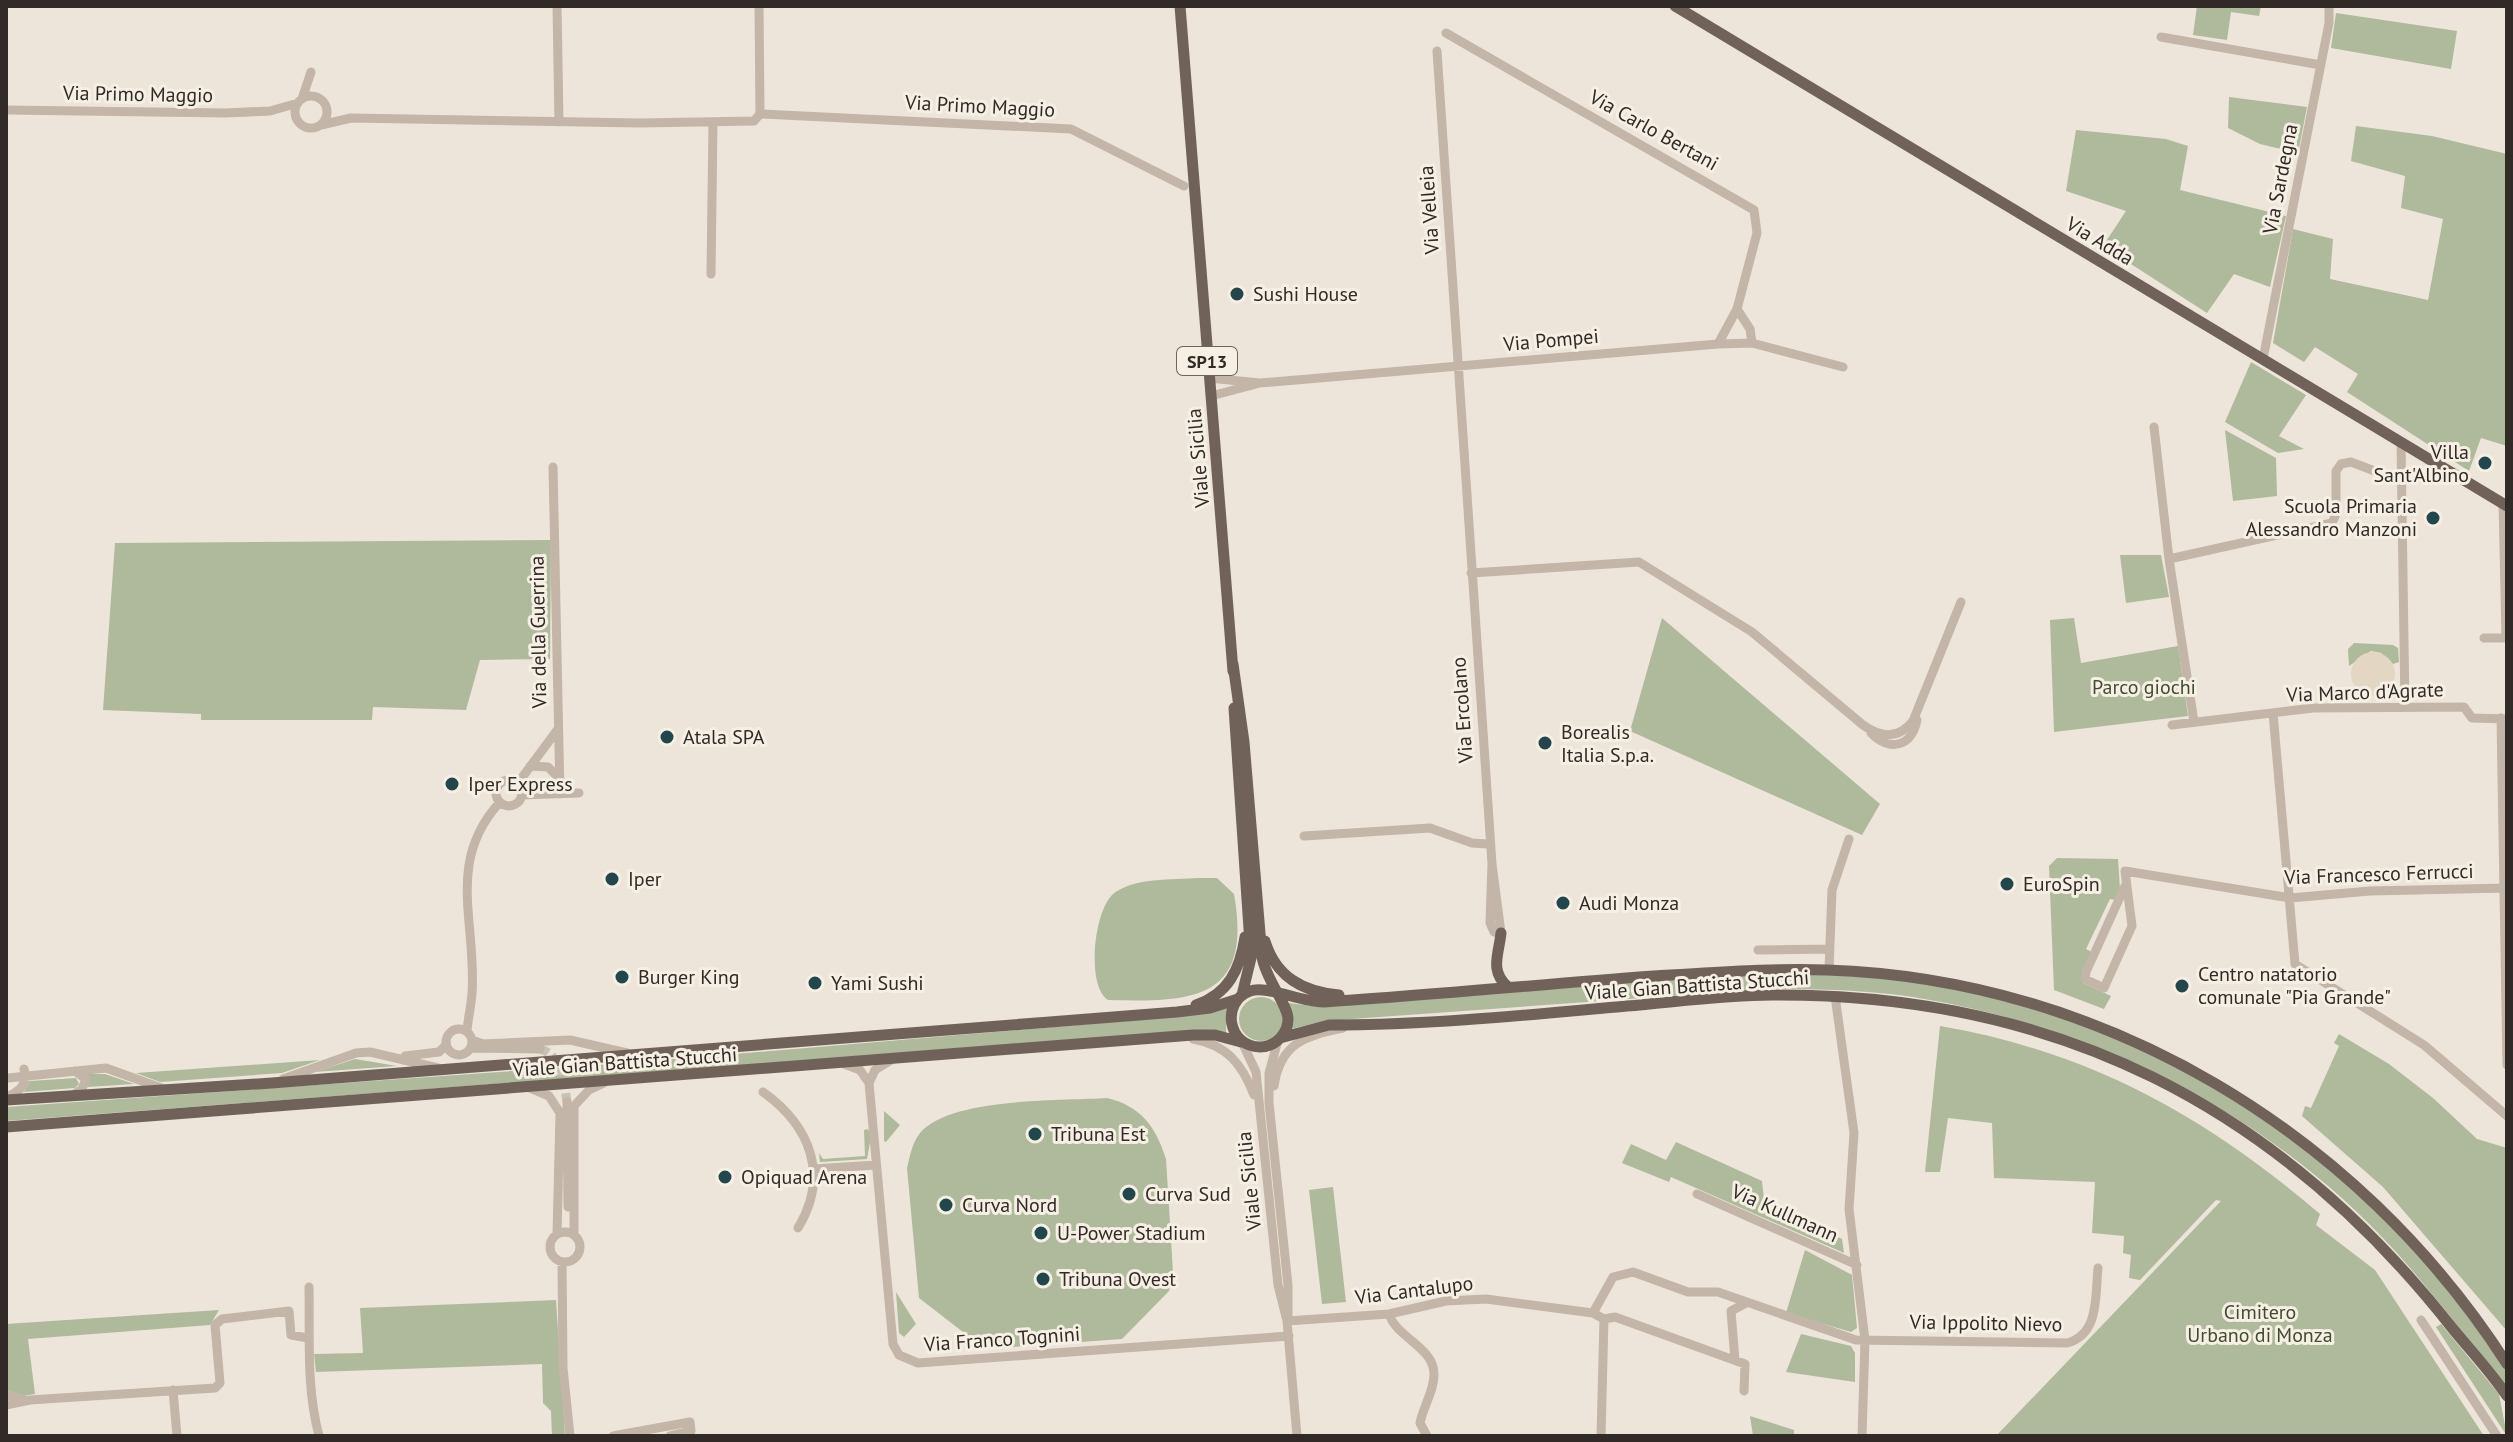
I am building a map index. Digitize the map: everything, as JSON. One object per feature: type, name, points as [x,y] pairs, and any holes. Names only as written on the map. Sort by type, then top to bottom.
[{"type":"main road","name":"Viale Sicilia","points":[[1180,6],[1233,664],[1244,742],[1262,961],[1277,995]]},
{"type":"main road","name":"Viale Sicilia","points":[[1185,58],[1186,6]]},
{"type":"main road","name":"Via Adda","points":[[1675,6],[2505,505]]},
{"type":"main road","name":"Viale Sicilia","points":[[1233,664],[1235,760],[1251,958],[1240,997]]},
{"type":"main road","points":[[1257,893],[1269,953],[1283,974],[1315,992],[1367,998]]},
{"type":"main road","points":[[1177,1012],[1217,997],[1229,983],[1245,941],[1248,916]]},
{"type":"main road","points":[[1501,933],[1495,965],[1499,977],[1508,987]]},
{"type":"main road","name":"Viale Gian Battista Stucchi","points":[[6,1098],[272,1083],[1177,1012],[1210,1008],[1258,989],[1311,1002],[1770,969],[1900,975],[2039,1005],[2127,1038],[2214,1082],[2296,1135],[2369,1197],[2437,1269],[2507,1364]]},
{"type":"main road","points":[[1277,995],[1288,1016],[1279,1039]]},
{"type":"main road","name":"Viale Gian Battista Stucchi","points":[[6,1127],[1177,1037],[1215,1035],[1262,1047],[1312,1027],[1767,995],[1835,996],[1948,1008],[2010,1024],[2131,1066],[2233,1120],[2309,1176],[2381,1243],[2507,1396]]},
{"type":"main road","points":[[1240,997],[1231,1021],[1244,1042]]},
{"type":"main road","points":[[6,1134],[49,1122]]},
{"type":"street","points":[[557,6],[559,122]]},
{"type":"street","points":[[759,6],[759,116]]},
{"type":"street","name":"Via Sardegna","points":[[2263,359],[2321,65],[2329,6]]},
{"type":"street","name":"Via Carlo Bertani","points":[[1446,33],[1748,204],[1757,217],[1757,233],[1737,309],[1718,344]]},
{"type":"street","points":[[2161,37],[2321,65]]},
{"type":"street","name":"Via Velleia","points":[[1437,51],[1457,366]]},
{"type":"street","points":[[298,122],[295,112],[311,72],[327,113],[321,125]]},
{"type":"street","name":"Via Primo Maggio","points":[[6,110],[270,111],[300,101],[322,101],[351,118]]},
{"type":"street","name":"Via Primo Maggio","points":[[270,111],[310,129],[351,118],[750,122],[759,116],[1071,129],[1184,186]]},
{"type":"street","points":[[711,274],[713,122]]},
{"type":"street","points":[[1737,309],[1750,329],[1752,343]]},
{"type":"street","name":"Via Pompei","points":[[1211,396],[1260,383],[1718,344],[1752,343],[1843,367]]},
{"type":"street","name":"Via Ercolano","points":[[1457,366],[1488,844],[1501,933]]},
{"type":"street","name":"Via Pompei","points":[[1209,378],[1260,383]]},
{"type":"street","points":[[2154,427],[2169,559],[2194,722]]},
{"type":"street","points":[[2401,443],[2405,707]]},
{"type":"street","points":[[2169,559],[2332,523],[2336,512],[2336,471],[2344,463],[2351,462],[2401,481]]},
{"type":"street","name":"Via della Guerrina","points":[[470,1040],[472,994],[466,867],[472,844],[500,802],[496,793],[500,783],[511,779],[518,783],[558,729],[553,467]]},
{"type":"street","points":[[2484,638],[2506,638],[2505,505]]},
{"type":"street","points":[[1471,573],[1639,562],[1752,632],[1881,743],[1899,745],[1913,733],[1919,708],[1961,602]]},
{"type":"street","name":"Via Marco d'Agrate","points":[[2172,725],[2359,707],[2464,707],[2472,718],[2504,718]]},
{"type":"street","points":[[2273,713],[2295,964],[2403,1030],[2507,1116]]},
{"type":"street","points":[[2504,718],[2507,1065]]},
{"type":"street","points":[[558,729],[560,794]]},
{"type":"street","points":[[530,766],[548,767],[559,778]]},
{"type":"street","points":[[518,783],[522,795]]},
{"type":"street","points":[[522,795],[579,793]]},
{"type":"street","points":[[500,802],[515,805],[522,795]]},
{"type":"street","points":[[1304,836],[1430,828],[1472,843],[1488,844]]},
{"type":"street","points":[[1829,970],[1832,890],[1849,839]]},
{"type":"street","name":"Via Francesco Ferrucci","points":[[2125,886],[2125,871],[2290,898],[2370,891],[2505,889]]},
{"type":"street","points":[[2125,886],[2132,926],[2104,988],[2085,979],[2086,972],[2125,886]]},
{"type":"street","points":[[1758,950],[1830,949]]},
{"type":"street","points":[[1835,996],[1854,1133],[1849,1209],[1865,1340],[1862,1436]]},
{"type":"street","points":[[402,1057],[439,1052],[446,1045],[447,1036],[469,1011]]},
{"type":"street","points":[[1266,1129],[1276,1072],[1292,1044],[1313,1034],[1372,1023]]},
{"type":"street","points":[[455,1029],[470,1040],[483,1044],[570,1040],[634,1054]]},
{"type":"street","points":[[1177,1037],[1205,1041],[1231,1055],[1249,1083],[1266,1129]]},
{"type":"street","name":"Viale Sicilia","points":[[1266,1129],[1269,1073],[1279,1039]]},
{"type":"street","points":[[446,1045],[451,1052],[460,1055],[470,1040]]},
{"type":"street","points":[[470,1040],[540,1049]]},
{"type":"street","name":"Viale Sicilia","points":[[1244,1042],[1255,1066],[1266,1129],[1278,1285],[1289,1336],[1297,1436]]},
{"type":"street","points":[[272,1083],[356,1053],[402,1057],[445,1070]]},
{"type":"street","points":[[869,1083],[875,1070],[893,1059]]},
{"type":"street","points":[[842,1063],[860,1070],[869,1083]]},
{"type":"street","points":[[43,1068],[53,1073]]},
{"type":"street","points":[[8,1078],[25,1073],[106,1068],[168,1090]]},
{"type":"street","points":[[69,1096],[85,1084],[83,1074],[75,1071]]},
{"type":"street","points":[[6,1098],[21,1089],[25,1073]]},
{"type":"street","points":[[571,1234],[574,1106],[589,1090],[610,1081]]},
{"type":"street","name":"Via Franco Tognini","points":[[869,1083],[893,1344],[896,1351],[910,1362],[1289,1336]]},
{"type":"street","points":[[527,1087],[549,1096],[560,1113],[557,1234],[549,1247],[553,1256],[562,1262],[572,1260],[579,1252],[571,1234],[567,1102]]},
{"type":"street","points":[[763,1092],[802,1130],[814,1169],[811,1204],[798,1228]]},
{"type":"street","points":[[814,1169],[876,1165]]},
{"type":"street","name":"Via Kullmann","points":[[1697,1194],[1857,1265]]},
{"type":"street","points":[[557,1234],[571,1234]]},
{"type":"street","points":[[562,1262],[562,1339],[570,1436]]},
{"type":"street","name":"Via Ippolito Nievo","points":[[1865,1340],[2073,1342],[2092,1322],[2098,1268]]},
{"type":"street","points":[[1593,1313],[1613,1277],[1625,1272],[1688,1292],[1718,1292],[1848,1339],[1865,1340]]},
{"type":"street","points":[[309,1287],[308,1338],[313,1413],[319,1436]]},
{"type":"street","name":"Via Cantalupo","points":[[1287,1321],[1389,1314],[1473,1298],[1593,1313],[1604,1319],[1615,1317],[1735,1360]]},
{"type":"street","points":[[1744,1391],[1745,1364],[1735,1360],[1731,1311],[1746,1303]]},
{"type":"street","points":[[6,1405],[30,1400],[215,1388],[220,1383],[215,1325],[218,1321],[289,1311],[291,1335],[308,1338]]},
{"type":"street","points":[[1389,1314],[1393,1325],[1428,1357],[1434,1373],[1420,1423],[1427,1436]]},
{"type":"street","points":[[1601,1436],[1604,1319]]},
{"type":"street","points":[[2421,1320],[2497,1436]]},
{"type":"street","points":[[173,1390],[177,1436]]},
{"type":"street","points":[[6,1395],[30,1400]]},
{"type":"street","points":[[613,1436],[690,1422],[691,1431],[670,1436]]},
{"type":"green space","points":[[2197,6],[2261,6],[2259,16],[2231,12],[2227,40],[2193,35]]},
{"type":"green space","points":[[2336,13],[2457,31],[2451,69],[2331,48]]},
{"type":"green space","points":[[2229,97],[2307,107],[2298,153],[2260,144],[2228,128]]},
{"type":"green space","points":[[2356,126],[2432,136],[2507,154],[2507,446],[2481,438],[2469,471],[2347,392],[2358,374],[2315,347],[2304,362],[2273,343],[2293,229],[2333,239],[2330,279],[2428,300],[2443,219],[2401,208],[2405,176],[2351,161]]},
{"type":"green space","points":[[2076,130],[2166,139],[2188,146],[2180,190],[2286,216],[2270,287],[2234,274],[2207,313],[2103,246],[2126,211],[2066,191]]},
{"type":"green space","points":[[2251,362],[2306,395],[2279,436],[2304,449],[2278,453],[2225,422]]},
{"type":"green space","points":[[2225,430],[2276,458],[2277,496],[2233,501]]},
{"type":"green space","points":[[551,540],[550,659],[480,660],[466,710],[373,707],[372,720],[201,720],[201,714],[103,710],[115,543]]},
{"type":"green space","points":[[2120,555],[2161,555],[2169,597],[2126,603]]},
{"type":"green space","points":[[1662,618],[1880,804],[1862,835],[1630,731]]},
{"type":"green space","name":"Parco giochi","points":[[2074,618],[2081,663],[2178,646],[2188,716],[2054,732],[2050,620]]},
{"type":"green space","points":[[2354,643],[2393,645],[2398,648],[2399,662],[2393,664],[2381,653],[2371,651],[2349,666],[2348,649]]},
{"type":"green space","points":[[2057,858],[2118,859],[2120,889],[2116,900],[2110,899],[2086,949],[2092,952],[2082,974],[2083,983],[2111,996],[2104,1009],[2054,990],[2049,866]]},
{"type":"green space","points":[[1217,878],[1234,894],[1237,929],[1234,956],[1225,975],[1210,988],[1190,996],[1108,1000],[1097,980],[1095,949],[1101,917],[1112,895],[1141,882]]},
{"type":"green space","points":[[1747,974],[1883,979],[1996,997],[2062,1016],[2126,1041],[2189,1072],[2249,1108],[2305,1148],[2358,1193],[2406,1241],[2458,1304],[2507,1370],[2507,1388],[2396,1252],[2349,1204],[2297,1161],[2242,1122],[2184,1088],[2123,1058],[1995,1014],[1890,994],[1768,989],[1324,1021],[1291,1029],[1289,1003],[1320,1007]]},
{"type":"green space","points":[[1261,997],[1277,1003],[1283,1019],[1277,1035],[1261,1041],[1245,1035],[1239,1019],[1245,1003]]},
{"type":"green space","points":[[1227,1008],[1226,1032],[1166,1033],[6,1121],[6,1107],[639,1062],[1173,1017]]},
{"type":"green space","name":"Cimitero Urbano di Monza","points":[[1940,1026],[2047,1053],[2096,1071],[2189,1118],[2277,1179],[2320,1214],[2316,1225],[2375,1270],[2484,1436],[1996,1436],[2221,1201],[2216,1200],[2140,1280],[2129,1278],[2131,1255],[2123,1253],[2124,1236],[2092,1233],[2095,1182],[1994,1178],[1992,1123],[1948,1118],[1940,1172],[1925,1172]]},
{"type":"green space","points":[[2339,1034],[2389,1064],[2433,1098],[2477,1139],[2507,1148],[2507,1331],[2383,1187],[2302,1116],[2305,1106],[2311,1108],[2339,1046],[2334,1043]]},
{"type":"green space","points":[[355,1059],[397,1066],[315,1072]]},
{"type":"green space","points":[[320,1060],[282,1073],[160,1082],[136,1073]]},
{"type":"green space","points":[[87,1074],[105,1074],[134,1084],[88,1087]]},
{"type":"green space","points":[[76,1078],[79,1084],[75,1088],[24,1092],[30,1081]]},
{"type":"green space","name":"U-Power Stadium","points":[[1107,1098],[1129,1106],[1146,1120],[1166,1159],[1173,1272],[1169,1291],[1122,1339],[985,1349],[919,1298],[907,1168],[915,1141],[935,1121],[980,1107]]},
{"type":"green space","points":[[884,1111],[900,1125],[886,1142],[884,1141]]},
{"type":"green space","points":[[868,1129],[871,1137],[867,1159],[820,1162],[819,1153],[823,1159],[865,1156],[864,1130]]},
{"type":"green space","points":[[1676,1142],[1762,1181],[1764,1200],[1842,1239],[1844,1253],[1671,1177],[1669,1182],[1622,1163],[1631,1144],[1666,1160]]},
{"type":"green space","points":[[1333,1187],[1346,1302],[1322,1304],[1309,1190]]},
{"type":"green space","points":[[1805,1250],[1852,1275],[1857,1328],[1851,1332],[1786,1313]]},
{"type":"green space","points":[[896,1292],[916,1324],[904,1337],[899,1333]]},
{"type":"green space","points":[[556,1300],[565,1436],[552,1436],[551,1411],[543,1403],[542,1364],[316,1372],[314,1354],[363,1353],[360,1308]]},
{"type":"green space","points":[[219,1310],[210,1325],[28,1339],[35,1394],[22,1396],[6,1390],[6,1324]]},
{"type":"green space","points":[[2441,1324],[2499,1394],[2507,1436],[2436,1327]]},
{"type":"green space","points":[[1801,1334],[1851,1346],[1855,1353],[1855,1382],[1786,1372]]},
{"type":"green space","points":[[1750,1416],[1794,1430],[1794,1436],[1753,1436]]},
{"type":"shaded area","points":[[2373,652],[2389,658],[2395,674],[2389,690],[2373,696],[2357,690],[2351,674],[2357,658]]},
{"type":"tunnel","points":[[540,1049],[557,1063],[567,1102]]},
{"type":"place","name":"Sushi House","points":[[1237,294]]},
{"type":"place","name":"Villa Sant'Albino","points":[[2485,463]]},
{"type":"place","name":"Scuola Primaria Alessandro Manzoni","points":[[2433,518]]},
{"type":"place","name":"Atala SPA","points":[[667,737]]},
{"type":"place","name":"Borealis Italia S.p.a.","points":[[1545,743]]},
{"type":"place","name":"Iper Express","points":[[452,784]]},
{"type":"place","name":"Iper","points":[[612,879]]},
{"type":"place","name":"EuroSpin","points":[[2007,884]]},
{"type":"place","name":"Audi Monza","points":[[1563,903]]},
{"type":"place","name":"Burger King","points":[[622,977]]},
{"type":"place","name":"Yami Sushi","points":[[815,983]]},
{"type":"place","name":"Centro natatorio comunale \"Pia Grande\"","points":[[2182,986]]},
{"type":"place","name":"Tribuna Est","points":[[1035,1134]]},
{"type":"place","name":"Opiquad Arena","points":[[725,1177]]},
{"type":"place","name":"Curva Sud","points":[[1129,1194]]},
{"type":"place","name":"Curva Nord","points":[[946,1205]]},
{"type":"place","name":"U-Power Stadium","points":[[1041,1233]]},
{"type":"place","name":"Tribuna Ovest","points":[[1043,1279]]}]
